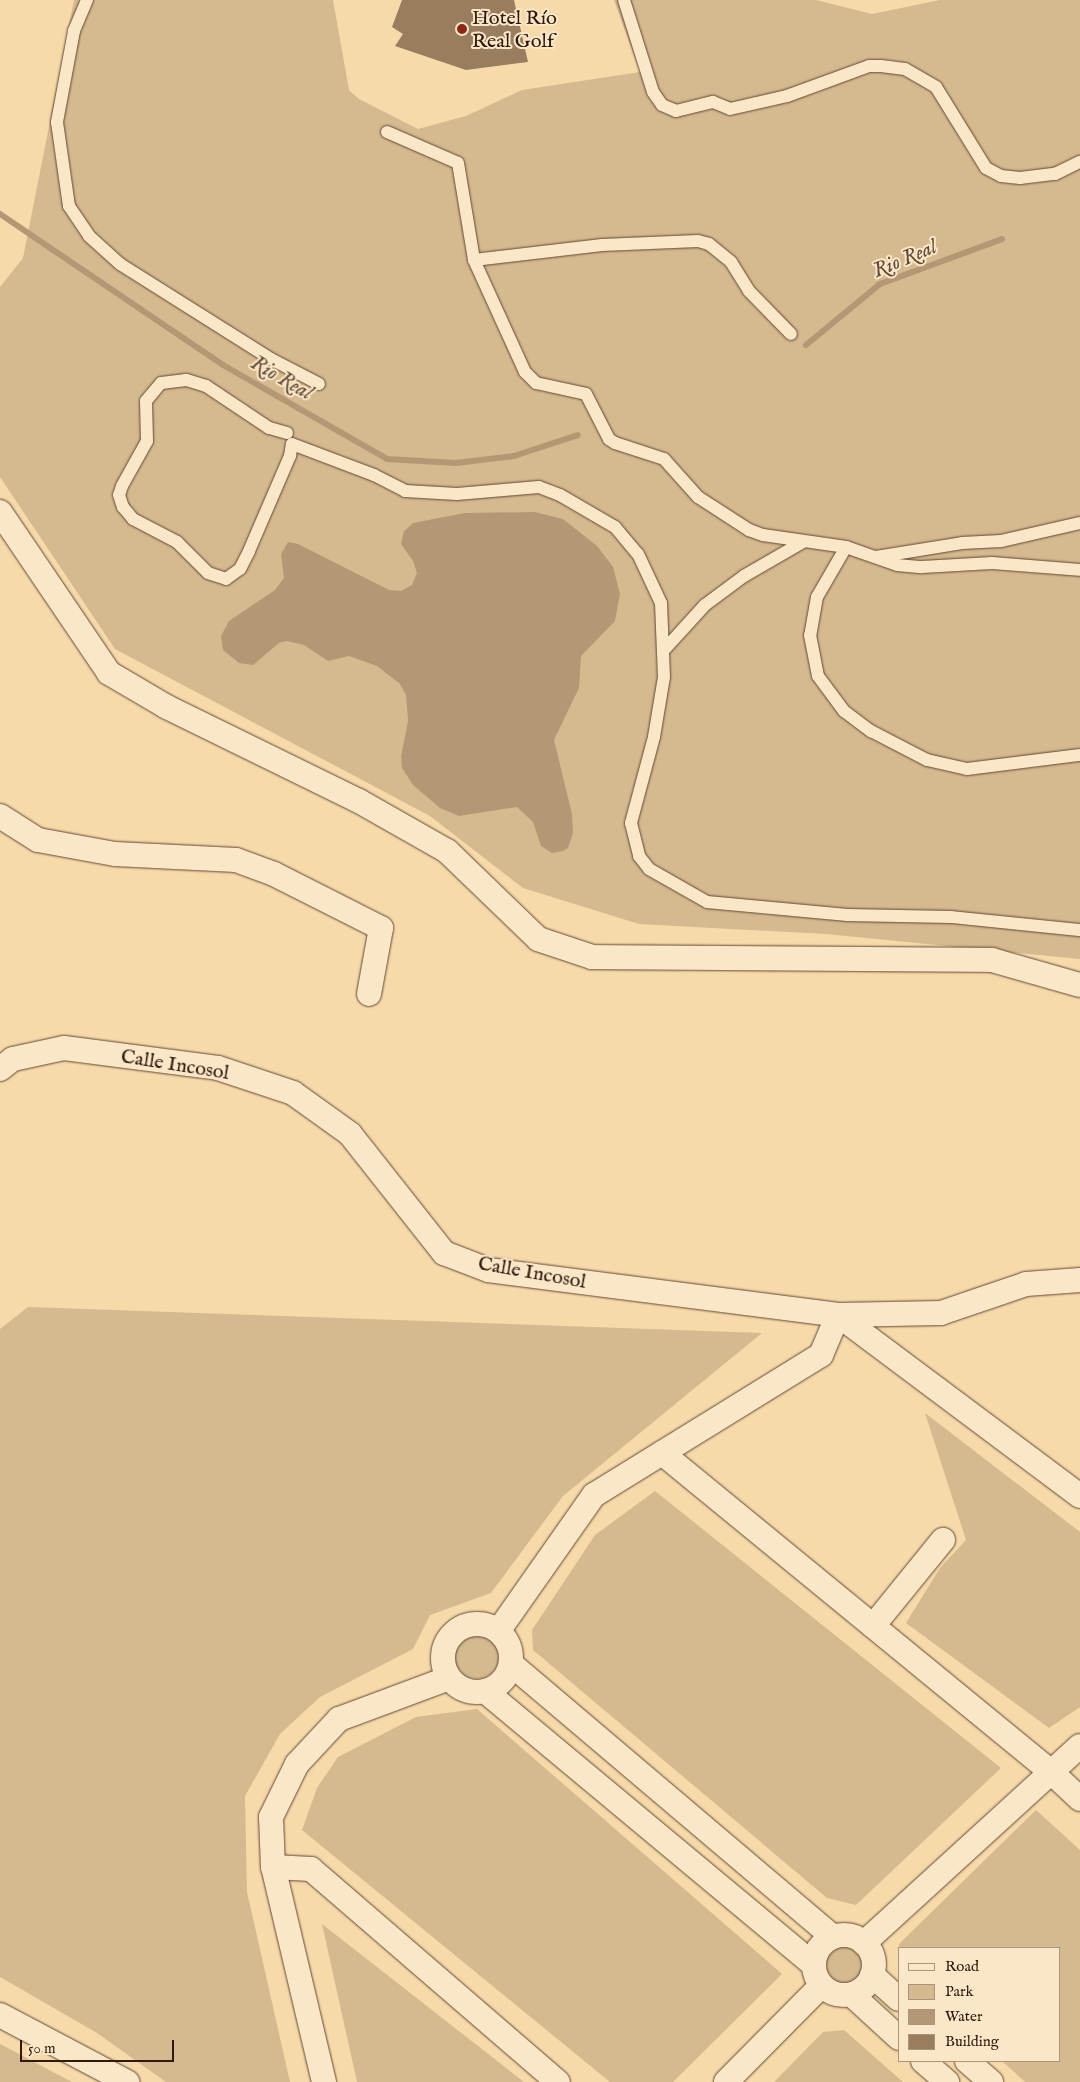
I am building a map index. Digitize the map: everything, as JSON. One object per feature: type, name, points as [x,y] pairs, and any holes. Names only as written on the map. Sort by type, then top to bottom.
[{"type":"street","points":[[0,512],[109,673],[167,707],[359,801],[447,851],[538,939],[592,957],[992,960],[1080,985]]},
{"type":"street","points":[[0,816],[38,840],[115,854],[236,860],[274,874],[380,928],[369,994]]},
{"type":"street","name":"Calle Incosol","points":[[0,1069],[13,1059],[64,1048],[218,1068],[293,1093],[350,1134],[444,1253],[488,1270],[838,1315],[941,1313],[1026,1284],[1080,1280]]},
{"type":"street","points":[[498,1630],[594,1495],[820,1355],[838,1315],[1080,1496]]},
{"type":"street","points":[[662,1453],[1050,1771],[1080,1799]]},
{"type":"street","points":[[873,1626],[943,1540]]},
{"type":"street","points":[[478,1623],[498,1630],[509,1645],[511,1664],[502,1681],[485,1691],[465,1690],[449,1678],[442,1657],[449,1636],[467,1624],[478,1623]]},
{"type":"street","points":[[511,1664],[833,1937]]},
{"type":"street","points":[[324,2082],[273,1867],[271,1817],[303,1757],[339,1719],[449,1678]]},
{"type":"street","points":[[485,1691],[813,1964],[821,1986],[835,1995],[852,1995],[868,1984],[872,1975],[873,1958],[864,1943],[850,1936],[833,1937],[819,1947],[813,1964]]},
{"type":"street","points":[[864,1943],[1050,1771],[1080,1746]]},
{"type":"street","points":[[273,1867],[311,1869],[558,2082]]},
{"type":"street","points":[[872,1975],[898,1998]]},
{"type":"street","points":[[726,2082],[821,1986]]},
{"type":"street","points":[[852,1995],[898,2037]]},
{"type":"street","points":[[0,2015],[127,2082]]},
{"type":"street","points":[[924,2062],[946,2082]]},
{"type":"street","points":[[969,2062],[991,2082]]},
{"type":"lane","points":[[87,0],[74,31],[57,122],[69,206],[89,236],[120,264],[271,359],[319,384]]},
{"type":"lane","points":[[624,0],[653,92],[662,105],[676,111],[713,102],[730,109],[787,96],[869,66],[890,67],[910,72],[936,87],[986,168],[1001,176],[1020,178],[1055,174],[1080,162]]},
{"type":"lane","points":[[387,132],[458,163],[474,260],[525,372],[536,383],[586,394],[609,439],[629,449],[664,459],[698,497],[717,510],[763,536],[846,548],[897,565],[922,567],[992,563],[1080,570]]},
{"type":"lane","points":[[474,260],[602,245],[698,241],[709,244],[731,262],[749,291],[791,334]]},
{"type":"lane","points":[[287,433],[269,428],[206,386],[172,379],[161,383],[146,401],[147,441],[122,486],[119,495],[123,507],[133,519],[177,542],[208,573],[226,579],[240,569],[249,551],[290,456],[292,444],[374,474],[405,491],[457,494],[539,487],[590,510],[615,528],[638,554],[661,603],[664,677],[657,720],[631,823],[639,856],[649,869],[666,881],[707,902],[847,915],[951,917],[1080,930]]},
{"type":"lane","points":[[876,557],[962,542],[1001,541],[1080,523]]},
{"type":"lane","points":[[664,650],[705,605],[744,576],[803,542]]},
{"type":"lane","points":[[846,548],[817,596],[810,635],[818,676],[844,711],[871,731],[927,760],[967,769],[1080,755]]},
{"type":"green space","points":[[74,0],[333,0],[349,90],[359,99],[418,129],[466,116],[522,90],[640,72],[614,0],[816,0],[872,14],[940,0],[1080,0],[1080,959],[826,934],[639,924],[523,888],[430,816],[115,649],[0,477],[0,287],[23,258]]},
{"type":"green space","points":[[28,1307],[762,1333],[563,1496],[491,1593],[430,1615],[413,1649],[320,1697],[280,1734],[245,1796],[247,1892],[290,2082],[166,2082],[97,2033],[0,1977],[0,1329]]},
{"type":"green space","points":[[925,1413],[1080,1532],[1080,1707],[1049,1728],[906,1623],[940,1568],[966,1540]]},
{"type":"green space","points":[[655,1491],[1001,1768],[856,1905],[827,1898],[533,1650],[532,1630],[595,1535]]},
{"type":"green space","points":[[481,1635],[493,1641],[498,1648],[498,1666],[493,1673],[486,1678],[473,1679],[465,1676],[458,1669],[455,1653],[458,1645],[465,1638]]},
{"type":"green space","points":[[477,1709],[782,1974],[673,2082],[610,2082],[302,1830],[317,1788],[338,1757],[416,1717]]},
{"type":"green space","points":[[1036,1810],[1080,1850],[1080,2082],[1025,2082],[1003,2062],[1060,2062],[1060,1947],[899,1947],[899,1944]]},
{"type":"green space","points":[[322,1924],[524,2082],[357,2082]]},
{"type":"green space","points":[[844,1947],[858,1952],[863,1966],[858,1980],[844,1985],[830,1980],[825,1966],[830,1952]]},
{"type":"green space","points":[[844,2030],[903,2082],[774,2082],[823,2032]]},
{"type":"green space","points":[[0,2044],[72,2082],[0,2082]]},
{"type":"water","points":[[535,512],[563,519],[597,546],[613,567],[620,594],[615,621],[581,656],[579,688],[554,740],[572,814],[573,833],[568,848],[552,853],[541,846],[533,822],[517,807],[459,816],[440,808],[413,785],[402,768],[401,757],[408,721],[406,695],[400,684],[377,666],[349,656],[328,661],[304,645],[287,641],[279,643],[253,665],[239,663],[223,650],[221,636],[229,621],[275,590],[284,578],[281,554],[288,542],[298,544],[389,590],[401,591],[412,585],[417,573],[413,561],[401,544],[404,531],[413,523],[465,513]]},
{"type":"building","points":[[402,0],[514,0],[528,62],[466,70],[395,46],[403,34],[392,27]]},
{"type":"waterway","name":"Rio Real","points":[[0,214],[223,365],[387,459],[456,463],[514,456],[578,435]]},
{"type":"waterway","name":"Rio Real","points":[[806,345],[880,284],[1002,239]]},
{"type":"place","name":"Hotel Río Real Golf","points":[[462,29]]}]
